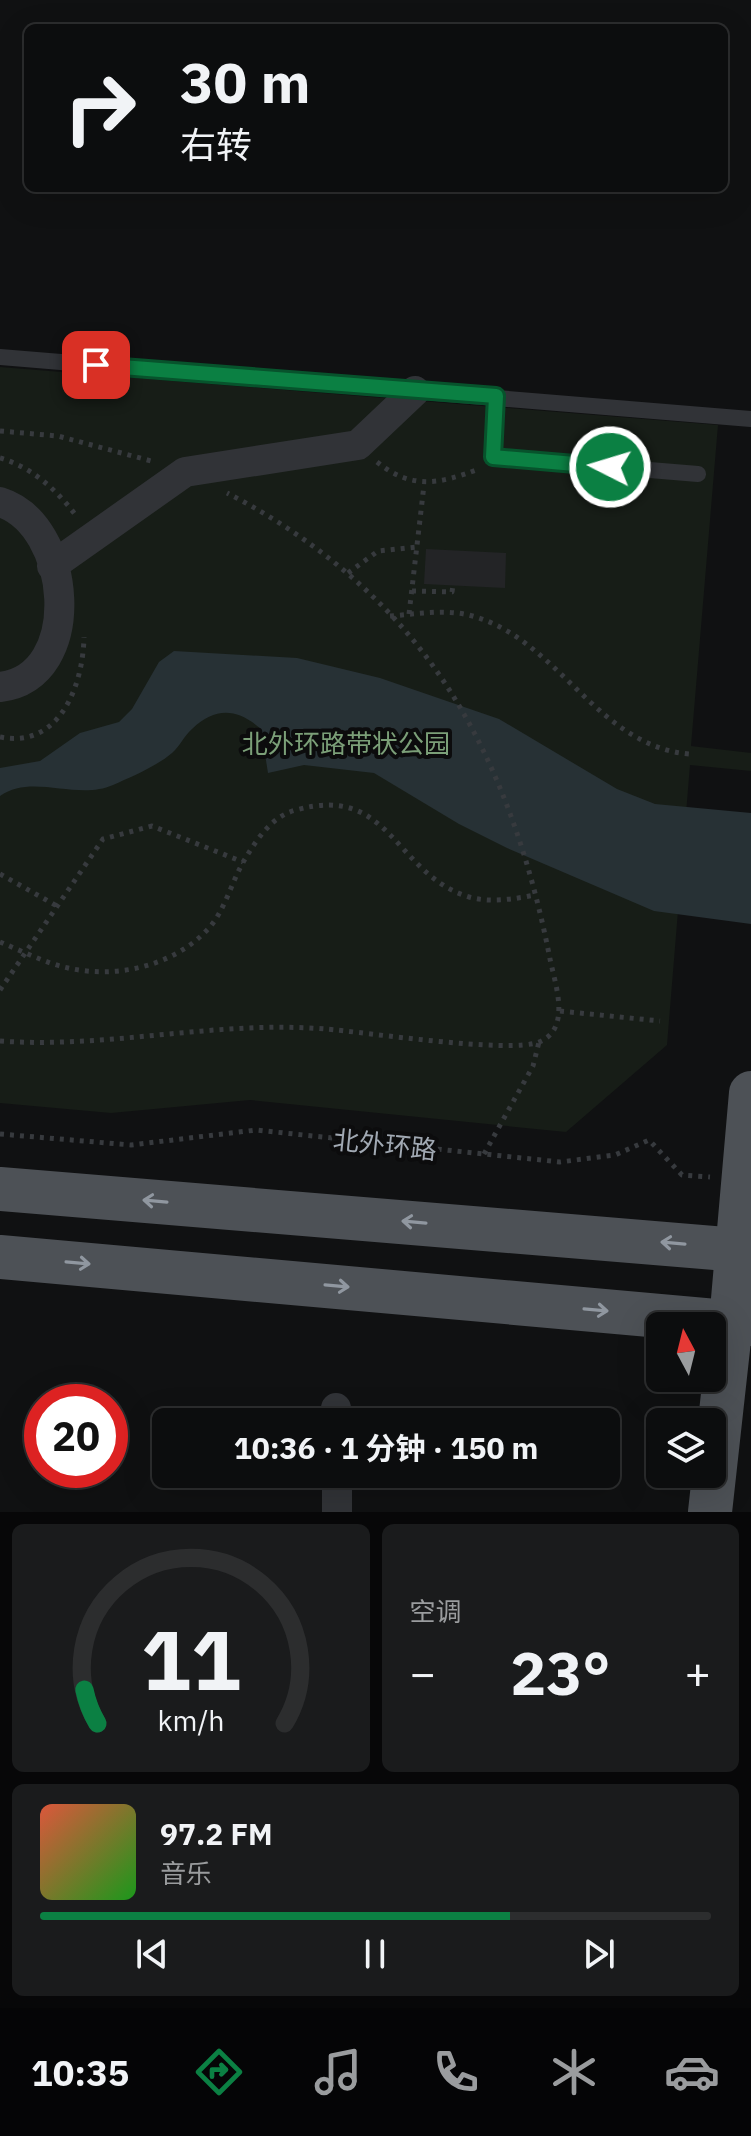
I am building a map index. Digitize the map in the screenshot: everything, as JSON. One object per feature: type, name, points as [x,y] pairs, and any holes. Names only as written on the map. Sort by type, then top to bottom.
[{"type":"main road","points":[[710,1512],[741,1323],[744,1181],[751,1093]]},
{"type":"main road","points":[[0,1189],[744,1250]]},
{"type":"main road","points":[[0,1257],[741,1323]]},
{"type":"street","points":[[52,566],[185,472],[358,445],[415,391]]},
{"type":"street","points":[[0,502],[26,517],[41,538],[59,594],[58,625],[50,653],[37,672],[15,685],[0,687]]},
{"type":"street","points":[[337,1488],[337,1512]]},
{"type":"lane","points":[[0,357],[751,419]]},
{"type":"lane","points":[[496,396],[493,457],[698,474]]},
{"type":"path","points":[[0,431],[58,436],[185,472],[246,502],[348,573],[414,641],[452,699],[493,772],[530,867],[560,1011],[556,1027],[539,1042],[533,1066],[484,1154]]},
{"type":"path","points":[[358,445],[399,477],[424,485],[478,470],[493,457]]},
{"type":"path","points":[[0,458],[27,469],[47,484],[66,502],[92,537]]},
{"type":"path","points":[[409,614],[424,485]]},
{"type":"path","points":[[348,573],[378,551],[417,547]]},
{"type":"path","points":[[412,591],[452,592],[453,585]]},
{"type":"path","points":[[390,616],[452,612],[474,616],[505,628],[535,649],[574,688],[643,744],[664,752],[689,754]]},
{"type":"path","points":[[0,942],[67,968],[105,973],[161,961],[210,928],[243,862],[268,826],[291,811],[320,804],[345,806],[381,823],[413,862],[450,889],[471,898],[536,895]]},
{"type":"path","points":[[0,990],[103,839],[152,826],[243,862]]},
{"type":"path","points":[[0,874],[57,906]]},
{"type":"path","points":[[560,1011],[660,1021]]},
{"type":"path","points":[[0,1041],[35,1044],[230,1026],[320,1028],[505,1045],[539,1042]]},
{"type":"path","name":"北外环路","points":[[0,1134],[131,1145],[256,1130],[560,1162],[591,1161],[649,1140],[682,1175],[744,1181]]},
{"type":"green space","name":"北外环路带状公园","points":[[0,367],[718,425],[691,746],[751,753],[751,771],[690,765],[667,1045],[566,1132],[250,1100],[111,1113],[0,1103]]},
{"type":"shaded area","points":[[174,651],[297,658],[380,678],[499,719],[617,789],[655,804],[751,813],[751,924],[654,911],[507,848],[459,824],[374,773],[304,765],[268,773],[261,729],[235,714],[210,716],[192,729],[166,758],[113,785],[85,790],[26,787],[0,796],[0,768],[40,761],[80,733],[119,722],[132,709],[159,662]]},
{"type":"building","points":[[426,549],[506,553],[505,588],[424,584]]},
{"type":"route","points":[[96,365],[496,396],[493,457],[610,467]]}]
